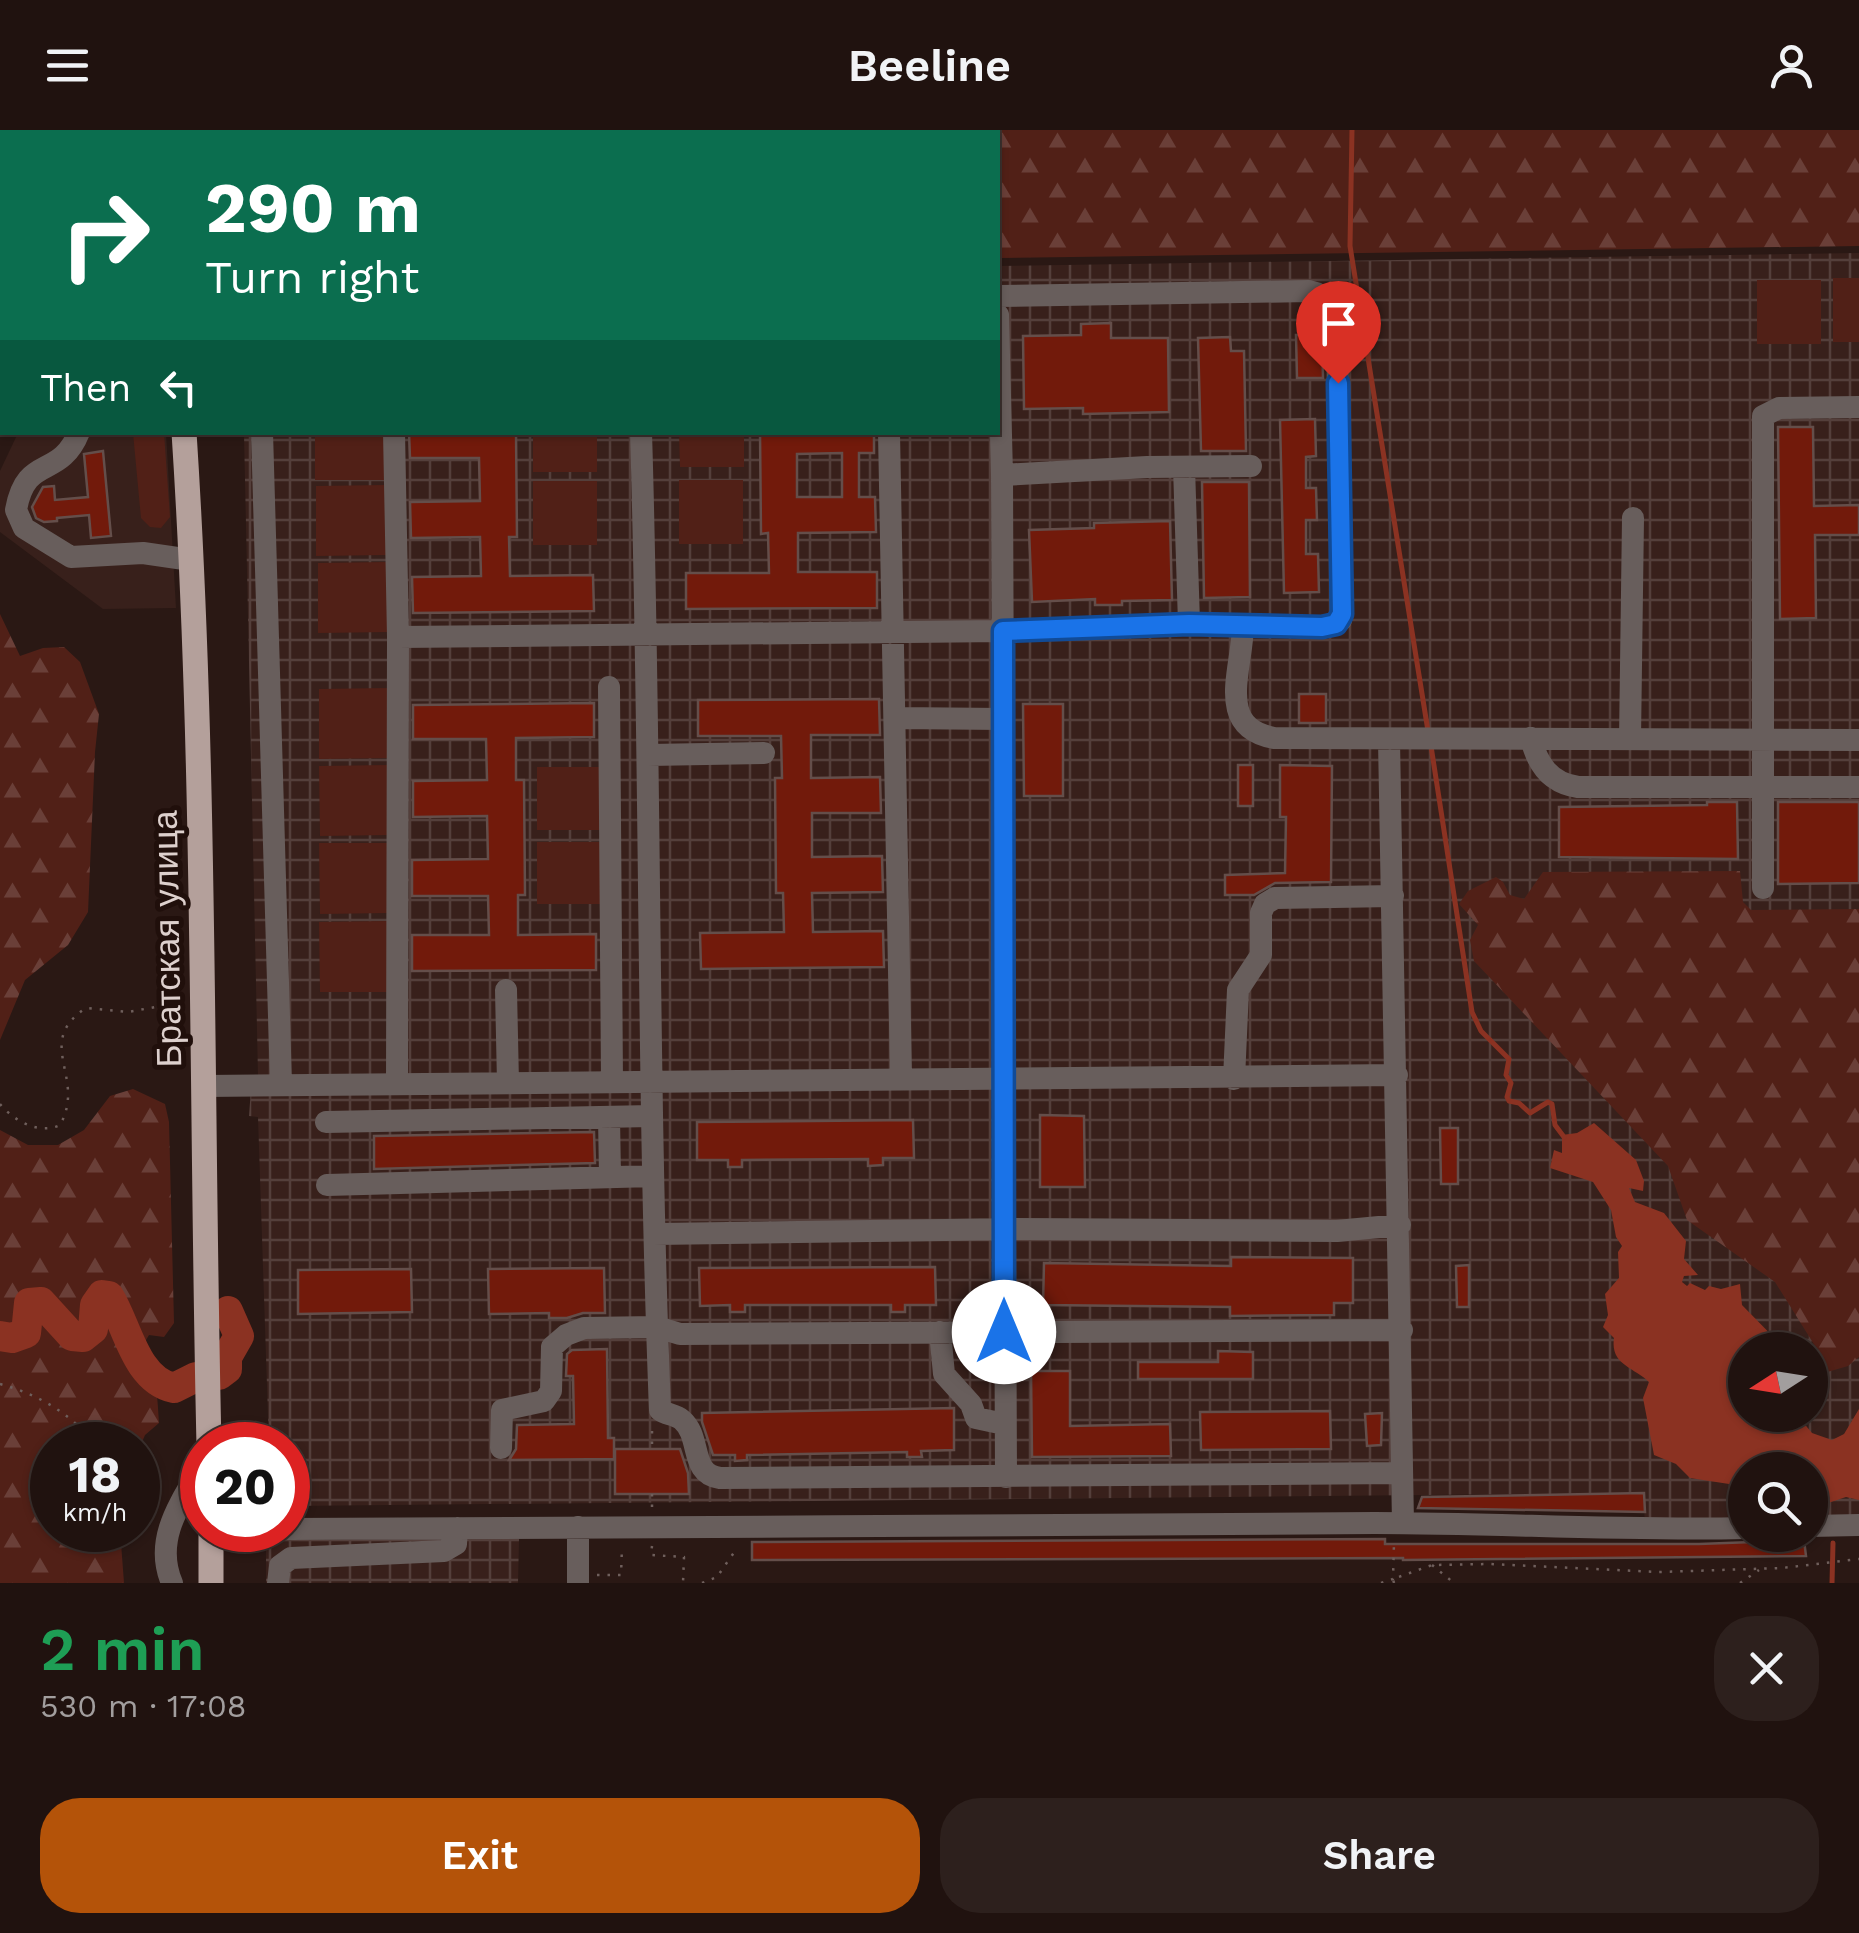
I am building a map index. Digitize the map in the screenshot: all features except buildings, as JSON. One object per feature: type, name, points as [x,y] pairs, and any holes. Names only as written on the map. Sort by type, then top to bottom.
[{"type":"main road","name":"Братская улица","points":[[184,435],[204,1002],[209,1422]]},
{"type":"main road","points":[[210,1552],[211,1583]]},
{"type":"lane","points":[[398,637],[1336,624],[1342,614],[1337,327],[1328,300],[1309,291],[1000,296]]},
{"type":"lane","points":[[1000,394],[1006,1477]]},
{"type":"lane","points":[[1763,888],[1763,416],[1779,408],[1859,407]]},
{"type":"lane","points":[[78,435],[68,455],[26,478],[16,510],[24,528],[71,557],[143,552],[190,560]]},
{"type":"lane","points":[[262,435],[281,1084]]},
{"type":"lane","points":[[394,435],[398,1084]]},
{"type":"lane","points":[[641,435],[649,755],[650,1082],[660,1410],[683,1421],[701,1468],[710,1476],[1402,1472]]},
{"type":"lane","points":[[889,435],[900,1078]]},
{"type":"lane","points":[[1184,466],[1189,624]]},
{"type":"lane","points":[[1002,475],[1251,466]]},
{"type":"lane","points":[[1630,738],[1633,518]]},
{"type":"lane","points":[[1243,626],[1236,707],[1248,729],[1264,736],[1286,740],[1859,740]]},
{"type":"lane","points":[[609,686],[612,1082]]},
{"type":"lane","points":[[896,718],[1002,719]]},
{"type":"lane","points":[[1531,738],[1546,772],[1564,785],[1859,787]]},
{"type":"lane","points":[[1389,740],[1402,1330],[1398,1523]]},
{"type":"lane","points":[[649,755],[764,753]]},
{"type":"lane","points":[[1234,1079],[1238,990],[1261,956],[1265,904],[1276,898],[1393,896]]},
{"type":"lane","points":[[506,990],[508,1083]]},
{"type":"lane","points":[[205,1086],[1397,1075]]},
{"type":"lane","points":[[326,1122],[652,1116]]},
{"type":"lane","points":[[608,1117],[610,1176]]},
{"type":"lane","points":[[327,1185],[654,1176]]},
{"type":"lane","points":[[655,1234],[1338,1231],[1400,1225]]},
{"type":"lane","points":[[501,1448],[502,1410],[539,1403],[548,1396],[552,1383],[551,1352],[558,1340],[584,1328],[657,1326],[680,1334],[1402,1330]]},
{"type":"lane","points":[[940,1332],[944,1374],[967,1398],[976,1418],[1004,1424]]},
{"type":"lane","points":[[172,1583],[166,1567],[169,1528],[180,1501]]},
{"type":"lane","points":[[310,1529],[1398,1523],[1728,1528]]},
{"type":"lane","points":[[1828,1526],[1859,1525]]},
{"type":"lane","points":[[578,1527],[578,1579]]},
{"type":"lane","points":[[278,1583],[280,1566],[286,1560],[444,1551],[456,1544],[457,1528]]},
{"type":"lane","points":[[306,1552],[307,1556]]},
{"type":"path","points":[[0,1104],[23,1122],[39,1128],[50,1130],[60,1125],[69,1105],[60,1038],[70,1020],[86,1008],[128,1012],[170,1002],[204,1002]]},
{"type":"path","points":[[0,1384],[34,1394],[73,1422]]},
{"type":"path","points":[[652,1494],[652,1556],[684,1557],[683,1583]]},
{"type":"path","points":[[1394,1581],[1398,1523]]},
{"type":"path","points":[[702,1583],[718,1577],[735,1551],[719,1526]]},
{"type":"path","points":[[578,1579],[621,1575],[622,1546]]},
{"type":"path","points":[[1380,1583],[1432,1564],[1659,1572],[1760,1569],[1859,1559]]},
{"type":"path","points":[[1432,1564],[1454,1583]]},
{"type":"path","points":[[1740,1583],[1760,1569]]},
{"type":"path","points":[[1659,1572],[1659,1583]]},
{"type":"shaded area","points":[[1859,253],[1859,1520],[1828,1521],[1828,1452],[1728,1452],[1728,1522],[1645,1523],[1643,1493],[310,1506],[310,1422],[268,1422],[258,1117],[249,1116],[252,1075],[258,1075],[244,435],[1000,435],[1000,266]]},
{"type":"shaded area","points":[[17,435],[166,435],[176,608],[103,609],[0,532],[0,471]]},
{"type":"shaded area","points":[[1594,1123],[1636,1160],[1644,1181],[1643,1191],[1629,1188],[1635,1202],[1664,1213],[1686,1241],[1684,1259],[1698,1275],[1684,1276],[1682,1282],[1705,1290],[1709,1286],[1721,1289],[1740,1284],[1742,1305],[1768,1332],[1728,1332],[1728,1432],[1811,1432],[1832,1440],[1844,1434],[1859,1409],[1859,1500],[1846,1497],[1828,1503],[1828,1452],[1728,1452],[1728,1484],[1690,1478],[1676,1464],[1654,1455],[1643,1398],[1649,1382],[1619,1360],[1614,1338],[1603,1327],[1608,1315],[1605,1294],[1619,1278],[1618,1252],[1622,1246],[1616,1237],[1611,1210],[1593,1182],[1550,1168],[1554,1150],[1562,1153],[1562,1135],[1577,1133]]},
{"type":"shaded area","points":[[519,1539],[518,1583],[266,1583],[266,1552],[310,1552],[310,1540]]},
{"type":"green space","points":[[1000,130],[1859,130],[1859,246],[1000,258]]},
{"type":"green space","points":[[1833,278],[1859,278],[1859,342],[1833,342]]},
{"type":"green space","points":[[1757,280],[1821,280],[1821,344],[1757,344]]},
{"type":"green space","points":[[133,435],[164,435],[170,517],[161,528],[150,527],[141,518]]},
{"type":"green space","points":[[315,435],[385,435],[386,480],[315,480]]},
{"type":"green space","points":[[533,435],[597,435],[597,472],[533,472]]},
{"type":"green space","points":[[679,435],[744,435],[744,467],[680,467]]},
{"type":"green space","points":[[679,480],[743,480],[743,544],[679,544]]},
{"type":"green space","points":[[533,481],[597,481],[597,545],[533,545]]},
{"type":"green space","points":[[386,485],[386,555],[316,556],[316,486]]},
{"type":"green space","points":[[388,562],[389,632],[318,633],[318,563]]},
{"type":"green space","points":[[0,614],[20,656],[43,648],[64,647],[80,662],[99,714],[88,912],[68,945],[25,980],[0,1040]]},
{"type":"green space","points":[[389,688],[390,758],[319,759],[319,689]]},
{"type":"green space","points":[[389,765],[390,835],[320,836],[319,766]]},
{"type":"green space","points":[[537,767],[601,767],[601,830],[537,830]]},
{"type":"green space","points":[[537,842],[602,842],[602,904],[537,904]]},
{"type":"green space","points":[[319,843],[389,843],[390,913],[320,914]]},
{"type":"green space","points":[[1740,871],[1743,902],[1751,910],[1859,909],[1859,1357],[1848,1366],[1828,1372],[1828,1332],[1806,1332],[1775,1282],[1687,1220],[1668,1166],[1474,961],[1470,940],[1478,925],[1459,904],[1468,891],[1496,877],[1510,895],[1524,899],[1543,872]]},
{"type":"green space","points":[[389,921],[390,992],[320,992],[319,922]]},
{"type":"green space","points":[[133,1089],[165,1104],[169,1122],[174,1323],[164,1337],[149,1335],[143,1349],[156,1390],[159,1422],[30,1422],[30,1552],[122,1552],[124,1583],[0,1583],[0,1130],[28,1145],[58,1145],[84,1130],[110,1096]]},
{"type":"waterway","points":[[1352,130],[1350,246],[1428,731]]},
{"type":"waterway","points":[[1431,746],[1472,1012],[1481,1031],[1509,1059],[1509,1101],[1519,1103],[1530,1113],[1548,1102],[1552,1104],[1555,1125],[1564,1137]]},
{"type":"waterway","points":[[0,1336],[12,1338],[26,1333],[29,1303],[41,1302],[72,1336],[83,1337],[93,1329],[95,1305],[102,1295],[109,1296],[150,1374],[174,1388],[196,1377]]},
{"type":"waterway","points":[[219,1375],[227,1369],[227,1357],[239,1336],[228,1311]]},
{"type":"waterway","points":[[1832,1583],[1833,1543]]},
{"type":"route","points":[[1004,1332],[1003,631],[1223,623],[1322,627],[1336,624],[1342,614],[1338,383]]}]
